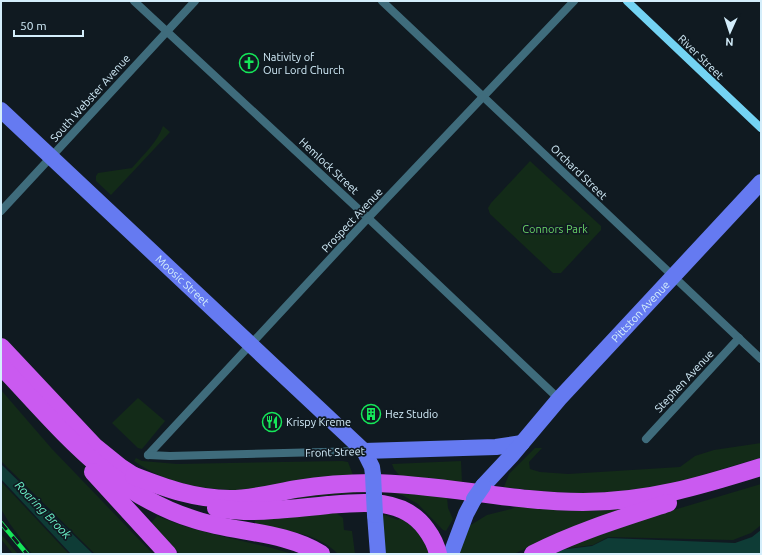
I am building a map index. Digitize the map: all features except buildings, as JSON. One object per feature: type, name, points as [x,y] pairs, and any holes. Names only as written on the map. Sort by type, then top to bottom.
[{"type":"highway","points":[[1,347],[94,446],[111,460],[148,485],[174,497],[204,506],[230,510],[271,510],[356,503],[388,504],[404,510],[419,520],[430,535],[438,554]]},
{"type":"highway","points":[[1,366],[51,420],[98,466],[126,487],[156,504],[181,515],[202,522],[293,541],[322,554]]},
{"type":"highway","points":[[51,420],[100,481],[168,554]]},
{"type":"highway","points":[[134,476],[175,491],[219,498],[250,497],[317,486],[371,483],[408,484],[531,499],[582,502],[621,500],[673,493],[761,467]]},
{"type":"highway","points":[[533,554],[562,540],[602,524],[761,475]]},
{"type":"main road","name":"River Street","points":[[627,1],[761,128]]},
{"type":"main road","name":"Moosic Street","points":[[1,110],[52,156],[364,451]]},
{"type":"main road","name":"Pittston Avenue","points":[[451,554],[462,523],[478,493],[559,399],[761,182]]},
{"type":"main road","name":"Front Street","points":[[364,451],[496,447],[522,443]]},
{"type":"main road","points":[[364,451],[372,467],[367,475],[370,515],[368,554]]},
{"type":"main road","points":[[370,515],[378,554]]},
{"type":"street","name":"Hemlock Street","points":[[134,1],[249,106],[559,399]]},
{"type":"street","name":"South Webster Avenue","points":[[1,210],[195,1]]},
{"type":"street","name":"Orchard Street","points":[[382,1],[761,359]]},
{"type":"street","name":"Prospect Avenue","points":[[148,455],[368,218],[574,1]]},
{"type":"street","name":"Stephen Avenue","points":[[646,439],[739,338]]},
{"type":"street","name":"Front Street","points":[[148,455],[170,456],[364,451]]},
{"type":"green space","points":[[163,126],[170,132],[111,195],[96,181],[96,176],[98,173],[132,168],[153,143]]},
{"type":"green space","name":"Connors Park","points":[[530,161],[601,226],[601,230],[561,273],[553,273],[490,214],[488,208]]},
{"type":"green space","points":[[1,390],[52,449],[153,554],[95,554],[2,462]]},
{"type":"green space","points":[[138,398],[165,421],[142,449],[138,448],[112,423]]},
{"type":"green space","points":[[761,443],[761,458],[673,483],[652,487],[610,492],[568,493],[504,487],[509,474],[535,448],[542,448],[529,462],[530,469],[540,472],[568,474],[680,467],[695,456],[714,450]]},
{"type":"green space","points":[[136,458],[142,461],[177,464],[342,461],[348,462],[353,475],[243,490],[214,489],[186,484],[159,475],[134,461]]},
{"type":"green space","points":[[461,461],[462,483],[400,476],[392,464]]},
{"type":"green space","points":[[1,482],[69,554],[32,554],[1,509]]},
{"type":"green space","points":[[761,484],[761,525],[751,533],[733,540],[608,537],[593,545],[562,549],[640,520]]},
{"type":"green space","points":[[356,489],[356,493],[246,503]]},
{"type":"green space","points":[[382,490],[447,497],[448,508],[453,519],[446,531],[443,530],[418,504],[402,495]]},
{"type":"green space","points":[[524,503],[639,504],[557,534],[514,554],[459,554],[469,526],[487,515],[511,509]]},
{"type":"green space","points":[[336,513],[343,518],[344,530],[352,531],[355,554],[338,554],[320,541],[299,533],[255,526],[255,519]]},
{"type":"green space","points":[[382,514],[398,520],[400,518],[411,526],[421,537],[429,554],[384,554]]},
{"type":"green space","points":[[157,516],[174,523],[208,533],[293,554],[180,554],[151,523]]},
{"type":"green space","points":[[1,534],[18,554],[13,554],[1,539]]},
{"type":"water","name":"Roaring Brook","points":[[1,463],[93,554],[71,554],[1,479]]},
{"type":"water","points":[[761,530],[761,554],[550,554],[559,550],[592,546],[608,538],[735,543],[752,537]]},
{"type":"railway","points":[[1,523],[27,554]]},
{"type":"place","name":"Nativity of Our Lord Church","points":[[249,63]]},
{"type":"place","name":"Hez Studio","points":[[371,414]]},
{"type":"place","name":"Krispy Kreme","points":[[272,422]]}]
